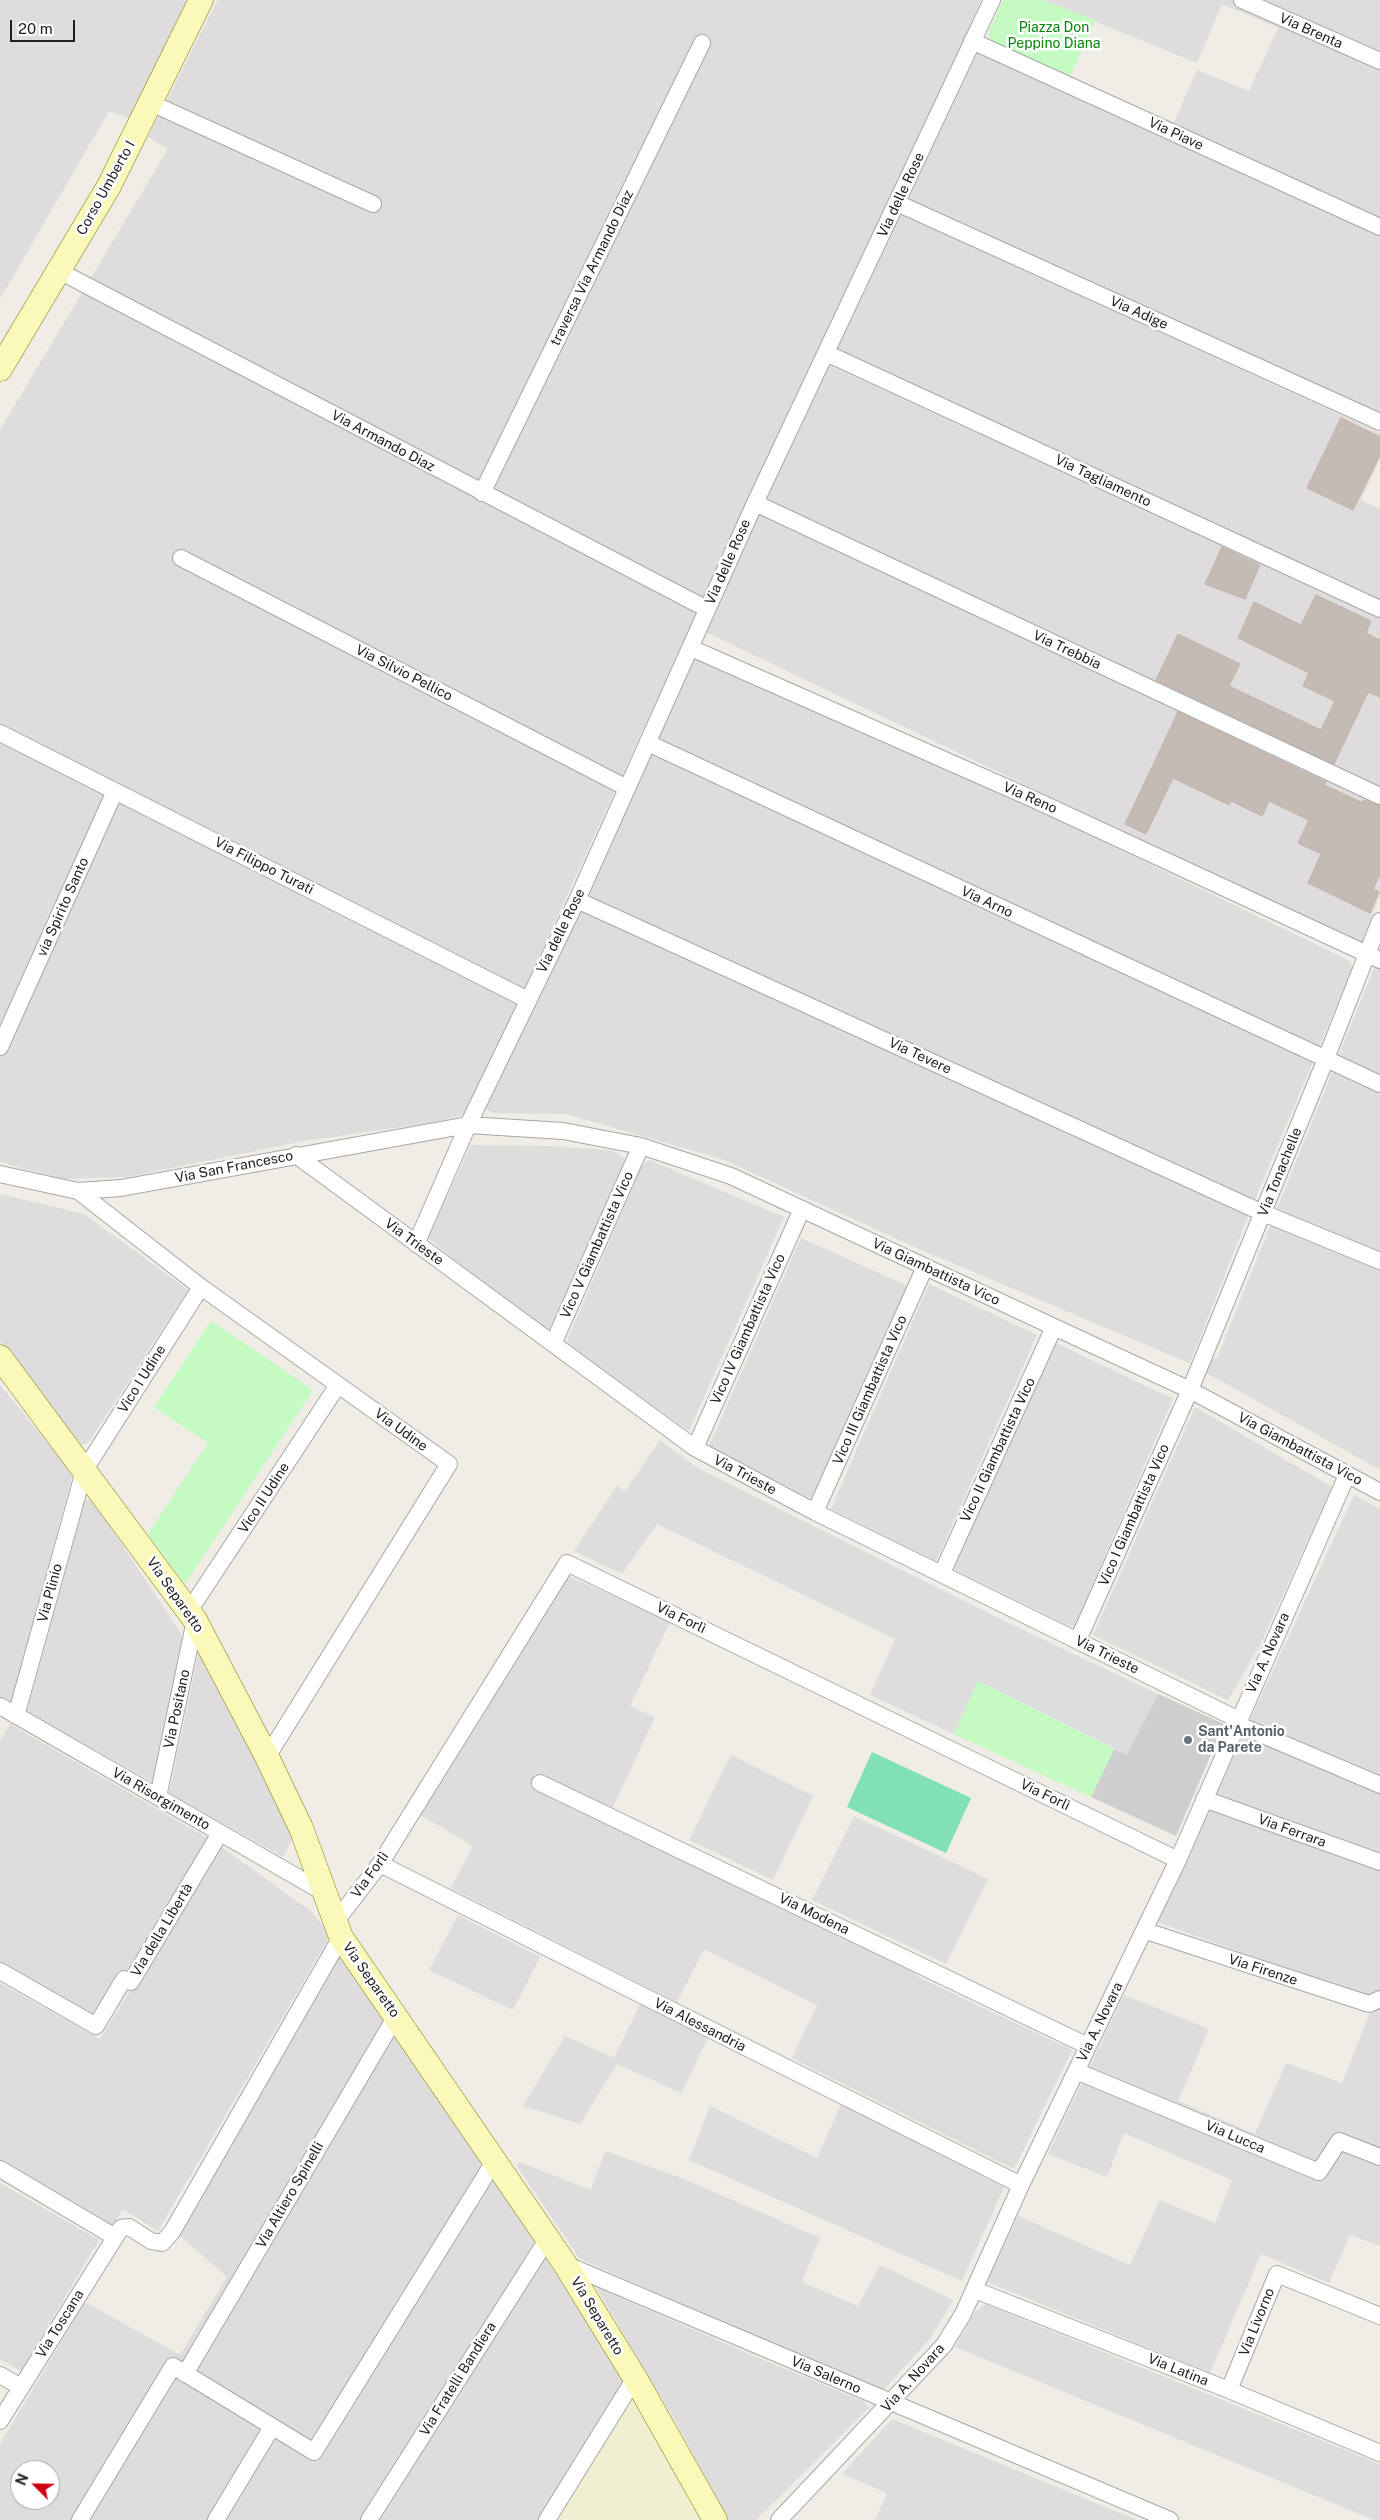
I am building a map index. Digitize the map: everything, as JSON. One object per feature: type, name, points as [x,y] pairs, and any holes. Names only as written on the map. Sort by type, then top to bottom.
[{"type":"street","name":"Corso Umberto I","points":[[3,356],[59,271],[109,186],[201,0]]},
{"type":"street","name":"Via delle Rose","points":[[416,1244],[468,1125],[577,900],[691,648],[754,503],[992,0]]},
{"type":"street","name":"Via Brenta","points":[[1242,0],[1380,61]]},
{"type":"street","name":"Via Piave","points":[[972,41],[1380,227]]},
{"type":"street","name":"traversa Via Armando Diaz","points":[[482,493],[702,43]]},
{"type":"street","points":[[151,103],[373,204]]},
{"type":"street","name":"Via Adige","points":[[897,203],[1380,422]]},
{"type":"street","name":"Via Armando Diaz","points":[[59,271],[707,609]]},
{"type":"street","name":"Via Tagliamento","points":[[826,353],[1380,609]]},
{"type":"street","name":"Via Trebbia","points":[[754,503],[1380,796]]},
{"type":"street","name":"Via Silvio Pellico","points":[[181,558],[628,788]]},
{"type":"street","name":"Via Reno","points":[[691,648],[1033,799],[1373,956]]},
{"type":"street","name":"Via Filippo Turati","points":[[0,733],[528,1000]]},
{"type":"street","name":"Via Arno","points":[[648,743],[1325,1061],[1380,1084]]},
{"type":"street","name":"via Spirito Santo","points":[[0,1047],[5,1021],[115,791]]},
{"type":"street","name":"Via Tevere","points":[[577,900],[1263,1213],[1380,1261]]},
{"type":"street","name":"Via Tonachelle","points":[[1190,1390],[1325,1061],[1373,956],[1380,921]]},
{"type":"street","name":"Via Giambattista Vico","points":[[468,1125],[563,1131],[641,1146],[731,1176],[1190,1390],[1380,1492]]},
{"type":"street","name":"Via San Francesco","points":[[0,1174],[78,1192],[121,1188],[468,1125]]},
{"type":"street","name":"Vico V Giambattista Vico","points":[[553,1344],[641,1146]]},
{"type":"street","name":"Via Trieste","points":[[296,1155],[695,1448],[815,1512],[1078,1640],[1238,1721],[1380,1785]]},
{"type":"street","name":"Via Udine","points":[[78,1192],[201,1287],[449,1464],[267,1757]]},
{"type":"street","name":"Vico IV Giambattista Vico","points":[[695,1448],[802,1209]]},
{"type":"street","name":"Vico III Giambattista Vico","points":[[815,1512],[925,1267]]},
{"type":"street","name":"Vico I Udine","points":[[84,1471],[201,1287]]},
{"type":"street","name":"Vico II Giambattista Vico","points":[[942,1573],[1054,1326]]},
{"type":"street","name":"Via Separetto","points":[[0,1357],[192,1616],[267,1757],[301,1828],[338,1929],[565,2264],[635,2378],[714,2520]]},
{"type":"street","name":"Vico II Udine","points":[[192,1616],[338,1385]]},
{"type":"street","name":"Vico I Giambattista Vico","points":[[1078,1640],[1190,1390]]},
{"type":"street","name":"Via Plinio","points":[[16,1716],[84,1471]]},
{"type":"street","name":"Via A. Novara","points":[[778,2520],[944,2345],[963,2314],[1021,2185],[1146,1931],[1347,1475]]},
{"type":"street","name":"Via Forlì","points":[[118,2232],[129,2227],[151,2241],[162,2243],[172,2232],[338,1929],[567,1563],[1178,1860]]},
{"type":"street","name":"Via Positano","points":[[158,1797],[192,1616]]},
{"type":"street","name":"Via Risorgimento","points":[[0,1706],[323,1892]]},
{"type":"street","name":"Via Modena","points":[[540,1783],[1088,2046]]},
{"type":"street","name":"Via Ferrara","points":[[1204,1799],[1380,1862]]},
{"type":"street","name":"Via della Libertà","points":[[0,1971],[96,2026],[124,1979],[131,1982],[220,1833]]},
{"type":"street","name":"Via Alessandria","points":[[380,1864],[1021,2185]]},
{"type":"street","name":"Via Firenze","points":[[1146,1931],[1369,2004],[1380,1999]]},
{"type":"street","name":"Via Altiero Spinelli","points":[[185,2374],[396,2016]]},
{"type":"street","name":"Via Lucca","points":[[1076,2071],[1319,2172],[1339,2141],[1380,2157]]},
{"type":"street","points":[[80,2520],[173,2366],[314,2452],[495,2160]]},
{"type":"street","points":[[0,2169],[118,2232]]},
{"type":"street","name":"Via Toscana","points":[[0,2421],[118,2232]]},
{"type":"street","name":"Via Fratelli Bandiera","points":[[369,2520],[548,2238]]},
{"type":"street","name":"Via Salerno","points":[[565,2264],[1170,2520]]},
{"type":"street","name":"Via Livorno","points":[[1229,2390],[1277,2274],[1380,2316]]},
{"type":"street","name":"Via Latina","points":[[975,2290],[1229,2390],[1380,2453]]},
{"type":"street","points":[[0,2375],[21,2387]]},
{"type":"street","points":[[547,2520],[635,2378]]},
{"type":"street","points":[[216,2520],[272,2427]]},
{"type":"shaded area","points":[[0,0],[187,0],[130,119],[109,111],[0,299]]},
{"type":"shaded area","points":[[218,0],[981,0],[935,109],[671,668],[467,1114],[429,1123],[304,1141],[128,1177],[62,1179],[0,1162],[0,430],[168,149],[148,137]]},
{"type":"shaded area","points":[[1042,0],[1380,0],[1380,224],[1171,129],[1197,70],[1249,91],[1278,28],[1222,4],[1197,63]]},
{"type":"shaded area","points":[[975,51],[1380,235],[1380,415],[908,200]]},
{"type":"shaded area","points":[[898,213],[1380,433],[1380,459],[1361,500],[1380,509],[1380,603],[833,348]]},
{"type":"shaded area","points":[[826,364],[1380,617],[1380,792],[760,501]]},
{"type":"shaded area","points":[[755,509],[1380,800],[1380,895],[1361,945],[701,630]]},
{"type":"shaded area","points":[[694,657],[1025,804],[1348,960],[1353,967],[1250,1211],[1190,1363],[1217,1358],[1380,953],[1380,1470],[1189,1363],[919,1249],[722,1159],[566,1114],[492,1113],[486,1108]]},
{"type":"shaded area","points":[[471,1145],[552,1146],[607,1150],[618,1153],[624,1158],[625,1161],[549,1330],[485,1285],[428,1238]]},
{"type":"shaded area","points":[[649,1160],[784,1217],[689,1431],[566,1343],[642,1166]]},
{"type":"shaded area","points":[[0,1194],[84,1214],[188,1290],[88,1443],[81,1445],[0,1341]]},
{"type":"shaded area","points":[[801,1238],[908,1286],[812,1499],[709,1446]]},
{"type":"shaded area","points":[[929,1284],[1037,1335],[936,1561],[831,1509]]},
{"type":"shaded area","points":[[1056,1343],[1173,1399],[1075,1626],[1070,1626],[951,1568]]},
{"type":"shaded area","points":[[0,1385],[71,1471],[72,1476],[11,1705],[0,1698]]},
{"type":"shaded area","points":[[1195,1407],[1332,1487],[1260,1645],[1228,1700],[1093,1635]]},
{"type":"shaded area","points":[[660,1440],[699,1469],[1004,1621],[1158,1694],[1127,1755],[978,1681],[954,1734],[870,1695],[895,1639],[657,1524],[622,1574],[574,1551],[617,1486],[625,1491]]},
{"type":"shaded area","points":[[1354,1495],[1380,1509],[1380,2246],[1350,2235],[1329,2283],[1261,2254],[1210,2373],[987,2282],[1018,2216],[1130,2265],[1160,2200],[1215,2223],[1232,2180],[1124,2133],[1107,2177],[1048,2154],[1124,1995],[1209,2029],[1178,2101],[1255,2134],[1286,2063],[1342,2083],[1375,2000],[1157,1922]]},
{"type":"shaded area","points":[[92,1499],[185,1640],[156,1784],[27,1712],[85,1501]]},
{"type":"shaded area","points":[[569,1576],[670,1622],[630,1706],[655,1717],[605,1824],[919,1970],[916,1976],[1072,2050],[1014,2169],[792,2058],[817,2005],[704,1949],[677,2002],[451,1888],[473,1846],[417,1813]]},
{"type":"shaded area","points":[[207,1652],[296,1831],[283,1857],[169,1793],[198,1655]]},
{"type":"shaded area","points":[[1158,1694],[1224,1724],[1176,1836],[1091,1797],[1114,1749],[1127,1755]]},
{"type":"shaded area","points":[[10,1724],[209,1839],[129,1974],[119,1970],[93,2016],[0,1961],[0,1741]]},
{"type":"shaded area","points":[[731,1755],[813,1796],[773,1880],[689,1840]]},
{"type":"shaded area","points":[[854,1816],[988,1879],[946,1964],[812,1900]]},
{"type":"shaded area","points":[[220,1846],[312,1912],[330,1936],[158,2231],[123,2209],[111,2227],[0,2161],[0,1983],[100,2039]]},
{"type":"shaded area","points":[[458,1915],[540,1957],[513,2010],[429,1970]]},
{"type":"shaded area","points":[[346,1955],[626,2380],[555,2520],[0,2520],[0,2444],[85,2302],[180,2355],[227,2277],[179,2235],[334,1959]]},
{"type":"shaded area","points":[[640,2004],[708,2038],[681,2093],[617,2064],[580,2124],[523,2106],[565,2036],[614,2058]]},
{"type":"shaded area","points":[[841,2104],[1004,2187],[962,2281],[689,2160],[710,2106],[817,2158]]},
{"type":"shaded area","points":[[605,2151],[684,2179],[820,2238],[802,2282],[858,2306],[880,2265],[953,2300],[930,2339],[882,2391],[580,2259],[516,2165],[520,2162],[591,2190]]},
{"type":"shaded area","points":[[0,2183],[99,2240],[21,2371],[0,2359]]},
{"type":"shaded area","points":[[596,2287],[749,2354],[863,2401],[869,2408],[756,2520],[729,2520],[677,2424]]},
{"type":"shaded area","points":[[985,2304],[1380,2464],[1380,2520],[1374,2520],[955,2347],[976,2311]]},
{"type":"shaded area","points":[[892,2419],[1137,2520],[875,2520],[887,2493],[842,2474]]},
{"type":"green space","name":"Piazza Don Peppino Diana","points":[[1003,0],[1042,0],[1096,20],[1070,76],[992,42],[988,34]]},
{"type":"green space","points":[[211,1321],[313,1390],[185,1584],[148,1534],[208,1443],[154,1407]]},
{"type":"green space","points":[[978,1681],[1114,1749],[1091,1797],[954,1734]]},
{"type":"green space","points":[[872,1752],[971,1798],[946,1853],[847,1807]]},
{"type":"green space","points":[[626,2399],[638,2399],[708,2520],[555,2520]]},
{"type":"building","points":[[1341,418],[1380,437],[1380,455],[1353,510],[1307,488]]},
{"type":"building","points":[[1222,547],[1260,565],[1245,599],[1205,584]]},
{"type":"building","points":[[1316,595],[1371,621],[1366,633],[1380,640],[1380,697],[1368,692],[1334,764],[1156,680],[1178,634],[1240,664],[1229,686],[1321,730],[1335,701],[1303,686],[1309,673],[1238,638],[1254,602],[1301,625]]},
{"type":"building","points":[[1178,712],[1326,782],[1324,785],[1363,803],[1364,800],[1380,806],[1380,874],[1373,889],[1379,892],[1370,913],[1308,883],[1321,854],[1298,843],[1309,820],[1269,801],[1262,816],[1231,801],[1229,805],[1173,778],[1146,834],[1125,824]]},
{"type":"place","name":"Sant'Antonio da Parete","points":[[1188,1740]]}]
